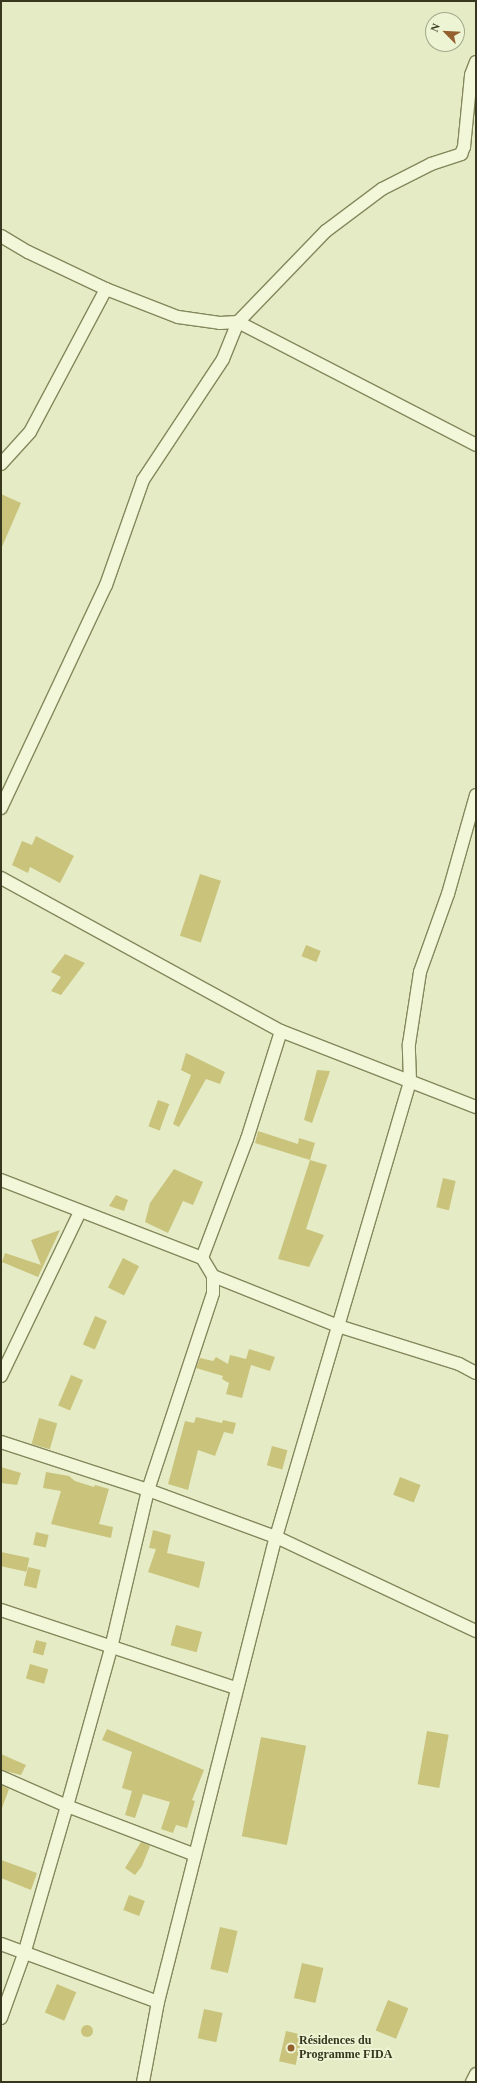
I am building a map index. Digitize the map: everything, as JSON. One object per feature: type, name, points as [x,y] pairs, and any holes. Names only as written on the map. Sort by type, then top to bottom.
[{"type":"street","points":[[1,808],[106,585],[143,480],[223,359],[238,322],[332,226],[382,189],[431,164],[461,154],[464,147],[471,75],[476,62]]},
{"type":"street","points":[[1,236],[28,252],[106,289],[178,317],[220,323],[238,322],[476,445]]},
{"type":"street","points":[[1,464],[30,432],[106,289]]},
{"type":"street","points":[[143,2082],[158,2002],[236,1688],[276,1538],[410,1081],[409,1044],[412,1010],[420,972],[448,894],[476,795]]},
{"type":"street","points":[[1,878],[281,1031],[476,1107]]},
{"type":"street","points":[[202,1258],[247,1139],[281,1031]]},
{"type":"street","points":[[1,1180],[80,1212],[202,1258],[213,1276],[213,1293],[148,1490],[111,1648],[68,1806],[24,1954],[1,2018]]},
{"type":"street","points":[[1,1376],[80,1212]]},
{"type":"street","points":[[213,1276],[338,1326],[460,1364],[476,1372]]},
{"type":"street","points":[[1,1442],[148,1490],[276,1538],[476,1631]]},
{"type":"street","points":[[1,1610],[111,1648],[236,1688]]},
{"type":"street","points":[[1,1777],[68,1806],[195,1855]]},
{"type":"street","points":[[1,1944],[24,1954],[158,2002]]},
{"type":"street","points":[[472,2082],[476,2074]]},
{"type":"building","points":[[1,494],[21,503],[1,549]]},
{"type":"building","points":[[36,836],[74,856],[60,883],[30,867],[28,873],[12,865],[22,841],[32,845]]},
{"type":"building","points":[[200,874],[221,881],[201,943],[180,936]]},
{"type":"building","points":[[306,945],[321,951],[316,962],[302,956]]},
{"type":"building","points":[[65,954],[85,963],[61,995],[51,991],[61,977],[51,972]]},
{"type":"building","points":[[186,1053],[225,1072],[220,1084],[206,1079],[179,1127],[173,1124],[191,1075],[181,1070]]},
{"type":"building","points":[[317,1070],[330,1071],[312,1123],[304,1120]]},
{"type":"building","points":[[158,1100],[169,1104],[160,1130],[148,1126]]},
{"type":"building","points":[[258,1131],[298,1144],[299,1138],[315,1143],[310,1160],[255,1143]]},
{"type":"building","points":[[310,1160],[327,1165],[306,1229],[324,1235],[309,1267],[278,1259]]},
{"type":"building","points":[[174,1169],[203,1182],[193,1205],[183,1201],[168,1233],[145,1222],[150,1203]]},
{"type":"building","points":[[443,1178],[456,1181],[449,1210],[436,1207]]},
{"type":"building","points":[[116,1195],[128,1200],[124,1211],[109,1206]]},
{"type":"building","points":[[60,1230],[38,1277],[2,1262],[5,1253],[41,1265],[31,1240]]},
{"type":"building","points":[[123,1258],[139,1266],[124,1296],[108,1287]]},
{"type":"building","points":[[95,1316],[107,1321],[95,1350],[83,1345]]},
{"type":"building","points":[[249,1349],[275,1357],[270,1371],[251,1365],[242,1398],[226,1394],[229,1383],[222,1379],[223,1376],[196,1368],[200,1358],[213,1361],[216,1357],[228,1364],[230,1355],[246,1359]]},
{"type":"building","points":[[71,1375],[83,1380],[70,1410],[58,1405]]},
{"type":"building","points":[[196,1417],[222,1423],[223,1420],[236,1423],[233,1434],[224,1432],[215,1456],[198,1450],[188,1490],[168,1484],[185,1421],[194,1423]]},
{"type":"building","points":[[39,1418],[57,1423],[50,1449],[32,1444]]},
{"type":"building","points":[[272,1446],[287,1450],[282,1469],[267,1465]]},
{"type":"building","points":[[1,1467],[21,1473],[17,1485],[1,1483]]},
{"type":"building","points":[[46,1472],[69,1476],[75,1481],[94,1487],[95,1485],[109,1489],[99,1524],[113,1527],[111,1538],[51,1524],[61,1491],[43,1488]]},
{"type":"building","points":[[400,1477],[421,1485],[414,1503],[393,1495]]},
{"type":"building","points":[[153,1530],[171,1535],[167,1553],[205,1562],[199,1588],[148,1572],[156,1549],[149,1548]]},
{"type":"building","points":[[36,1532],[49,1535],[46,1548],[33,1545]]},
{"type":"building","points":[[1,1552],[29,1558],[26,1572],[1,1566]]},
{"type":"building","points":[[28,1567],[41,1570],[36,1588],[24,1586]]},
{"type":"building","points":[[176,1625],[202,1632],[197,1652],[171,1645]]},
{"type":"building","points":[[36,1640],[47,1643],[43,1655],[33,1653]]},
{"type":"building","points":[[30,1664],[48,1669],[44,1684],[26,1678]]},
{"type":"building","points":[[107,1729],[204,1770],[192,1800],[195,1801],[187,1828],[176,1825],[173,1833],[161,1829],[170,1802],[143,1794],[135,1818],[125,1815],[132,1791],[122,1788],[132,1752],[102,1740]]},
{"type":"building","points":[[427,1731],[449,1735],[439,1788],[418,1784]]},
{"type":"building","points":[[261,1737],[306,1746],[287,1845],[242,1836]]},
{"type":"building","points":[[1,1754],[26,1765],[21,1775],[1,1770]]},
{"type":"building","points":[[1,1785],[9,1789],[2,1808],[1,1808]]},
{"type":"building","points":[[141,1842],[150,1846],[142,1866],[135,1875],[125,1868]]},
{"type":"building","points":[[1,1860],[37,1873],[31,1890],[1,1878]]},
{"type":"building","points":[[129,1895],[145,1901],[139,1916],[123,1910]]},
{"type":"building","points":[[220,1927],[238,1931],[228,1973],[210,1969]]},
{"type":"building","points":[[302,1963],[323,1968],[315,2003],[294,1998]]},
{"type":"building","points":[[57,1984],[76,1992],[64,2021],[45,2013]]},
{"type":"building","points":[[388,2000],[408,2008],[396,2039],[376,2031]]},
{"type":"building","points":[[204,2009],[223,2013],[216,2042],[198,2038]]},
{"type":"building","points":[[85,2025],[89,2025],[93,2031],[89,2037],[85,2037],[81,2033],[81,2029]]},
{"type":"building","name":"Résidences du Programme FIDA","points":[[286,2031],[303,2035],[296,2065],[279,2061]]},
{"type":"place","name":"Résidences du Programme FIDA","points":[[291,2048]]}]
